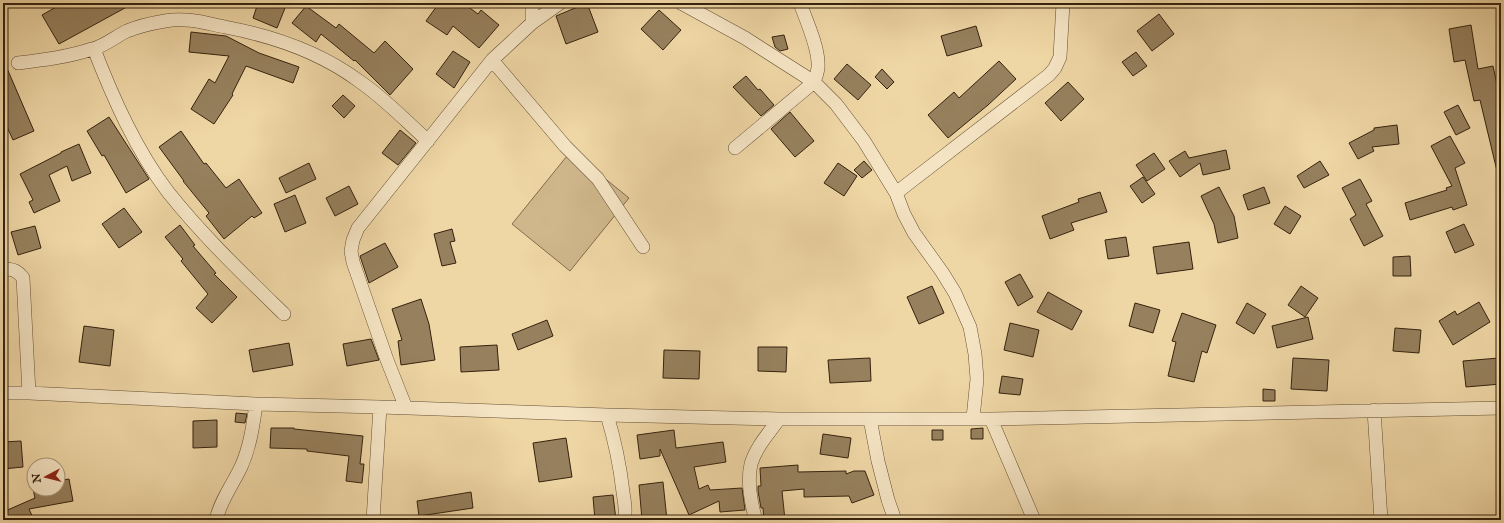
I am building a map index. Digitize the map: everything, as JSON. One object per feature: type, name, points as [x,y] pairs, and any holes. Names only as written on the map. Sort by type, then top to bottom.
[{"type":"street","points":[[532,3],[532,23]]},
{"type":"street","points":[[406,408],[386,360],[355,272],[351,251],[353,240],[358,228],[492,60],[532,23],[560,3]]},
{"type":"street","points":[[681,3],[745,38],[814,82],[836,104],[850,122],[896,193],[904,214],[914,233],[955,293],[970,327],[975,354],[977,379],[973,418]]},
{"type":"street","points":[[735,148],[814,82],[818,72],[818,63],[816,52],[800,3]]},
{"type":"street","points":[[896,193],[1052,71],[1060,57],[1063,3]]},
{"type":"street","points":[[18,63],[43,60],[94,49],[128,31],[168,20],[186,19],[271,38],[302,49],[329,62],[359,80],[384,100],[428,141]]},
{"type":"street","points":[[94,49],[110,90],[125,121],[141,151],[168,191],[204,233],[284,314]]},
{"type":"street","points":[[492,60],[565,146],[598,178],[643,246]]},
{"type":"street","points":[[3,269],[18,271],[23,278],[29,393]]},
{"type":"street","points":[[3,393],[256,404],[779,419],[990,419],[1501,408]]},
{"type":"street","points":[[216,520],[249,446],[256,404]]},
{"type":"street","points":[[373,520],[380,407]]},
{"type":"street","points":[[1374,410],[1381,520]]},
{"type":"street","points":[[607,415],[620,465],[625,519]]},
{"type":"street","points":[[756,520],[751,491],[751,464],[763,440],[779,419]]},
{"type":"street","points":[[870,419],[881,474],[895,520]]},
{"type":"street","points":[[990,419],[1034,520]]},
{"type":"shaded area","points":[[571,151],[629,198],[570,271],[512,224]]},
{"type":"building","points":[[63,3],[134,3],[59,44],[42,15]]},
{"type":"building","points":[[258,3],[287,3],[277,28],[253,18]]},
{"type":"building","points":[[439,3],[463,3],[478,14],[481,10],[499,25],[479,48],[453,26],[447,35],[426,21]]},
{"type":"building","points":[[587,3],[598,32],[566,44],[556,16]]},
{"type":"building","points":[[306,6],[336,28],[339,24],[374,53],[385,41],[413,69],[390,95],[355,60],[354,61],[321,34],[316,42],[292,23]]},
{"type":"building","points":[[659,10],[681,30],[663,50],[641,29]]},
{"type":"building","points":[[1159,14],[1174,34],[1152,51],[1137,31]]},
{"type":"building","points":[[1471,25],[1478,69],[1493,66],[1501,103],[1501,171],[1497,171],[1480,100],[1474,101],[1465,60],[1454,62],[1449,29]]},
{"type":"building","points":[[976,26],[982,46],[947,56],[941,36]]},
{"type":"building","points":[[191,32],[226,36],[259,53],[299,67],[293,83],[246,66],[232,94],[233,95],[214,124],[191,109],[209,79],[215,83],[229,56],[189,52]]},
{"type":"building","points":[[784,35],[788,49],[780,51],[775,47],[772,37]]},
{"type":"building","points":[[453,51],[470,62],[454,88],[436,74]]},
{"type":"building","points":[[1136,52],[1147,66],[1133,76],[1122,62]]},
{"type":"building","points":[[3,59],[34,131],[13,140],[3,118]]},
{"type":"building","points":[[999,61],[1016,79],[988,105],[948,138],[928,115],[954,92],[959,98]]},
{"type":"building","points":[[847,64],[871,85],[858,100],[834,79]]},
{"type":"building","points":[[882,69],[894,82],[887,89],[875,77]]},
{"type":"building","points":[[746,76],[774,105],[761,116],[733,87]]},
{"type":"building","points":[[1068,82],[1084,99],[1061,121],[1045,103]]},
{"type":"building","points":[[343,95],[355,106],[344,118],[332,106]]},
{"type":"building","points":[[1458,105],[1470,128],[1456,135],[1444,112]]},
{"type":"building","points":[[790,112],[814,141],[795,157],[771,129]]},
{"type":"building","points":[[109,117],[149,179],[126,193],[104,155],[102,156],[87,131]]},
{"type":"building","points":[[1397,125],[1399,144],[1372,147],[1374,151],[1358,159],[1349,143],[1374,130],[1374,128]]},
{"type":"building","points":[[400,130],[416,143],[398,165],[382,153]]},
{"type":"building","points":[[181,131],[204,164],[206,163],[226,188],[239,179],[262,213],[254,218],[252,216],[224,239],[206,216],[209,213],[183,181],[159,147]]},
{"type":"building","points":[[1450,136],[1465,163],[1455,168],[1467,205],[1453,210],[1452,207],[1410,220],[1405,203],[1447,190],[1446,188],[1452,186],[1431,146]]},
{"type":"building","points":[[79,144],[91,173],[72,181],[67,166],[49,175],[60,201],[34,213],[29,202],[33,200],[20,174]]},
{"type":"building","points":[[1226,150],[1230,169],[1203,175],[1200,163],[1180,177],[1169,161],[1185,151],[1189,158]]},
{"type":"building","points":[[1154,153],[1165,169],[1147,181],[1136,165]]},
{"type":"building","points":[[864,161],[872,170],[862,178],[854,170]]},
{"type":"building","points":[[1320,161],[1329,175],[1304,188],[1297,176]]},
{"type":"building","points":[[309,163],[316,179],[286,193],[279,178]]},
{"type":"building","points":[[838,163],[857,176],[844,196],[824,183]]},
{"type":"building","points":[[1143,177],[1155,194],[1142,203],[1130,186]]},
{"type":"building","points":[[1360,179],[1372,201],[1366,204],[1383,236],[1364,246],[1350,219],[1356,215],[1342,188]]},
{"type":"building","points":[[349,186],[358,204],[335,216],[326,198]]},
{"type":"building","points":[[1219,187],[1234,216],[1238,238],[1218,243],[1214,224],[1201,196]]},
{"type":"building","points":[[1264,187],[1270,203],[1248,210],[1243,195]]},
{"type":"building","points":[[1100,192],[1107,212],[1071,223],[1074,230],[1050,239],[1042,216],[1079,202],[1078,199]]},
{"type":"building","points":[[295,195],[306,223],[285,232],[274,204]]},
{"type":"building","points":[[1285,206],[1301,216],[1290,234],[1274,224]]},
{"type":"building","points":[[124,208],[142,232],[119,248],[102,224]]},
{"type":"building","points":[[1464,224],[1474,245],[1455,253],[1446,232]]},
{"type":"building","points":[[180,225],[195,245],[193,246],[216,273],[214,274],[237,297],[212,323],[196,308],[208,294],[181,261],[183,259],[165,237]]},
{"type":"building","points":[[35,226],[41,248],[18,255],[11,232]]},
{"type":"building","points":[[452,229],[455,241],[450,242],[456,263],[442,266],[434,234]]},
{"type":"building","points":[[1126,237],[1129,256],[1108,259],[1105,240]]},
{"type":"building","points":[[1189,242],[1193,269],[1157,274],[1153,247]]},
{"type":"building","points":[[385,243],[398,267],[369,283],[360,256]]},
{"type":"building","points":[[1410,256],[1411,276],[1393,276],[1393,257]]},
{"type":"building","points":[[1020,274],[1033,297],[1018,306],[1005,282]]},
{"type":"building","points":[[932,286],[944,313],[919,324],[907,297]]},
{"type":"building","points":[[1301,286],[1318,298],[1305,317],[1288,305]]},
{"type":"building","points":[[1048,292],[1082,311],[1072,330],[1037,312]]},
{"type":"building","points":[[421,299],[429,324],[435,360],[401,365],[398,341],[402,340],[392,309]]},
{"type":"building","points":[[1479,302],[1490,322],[1453,345],[1439,321],[1455,311],[1457,315]]},
{"type":"building","points":[[1135,303],[1160,310],[1153,333],[1129,326]]},
{"type":"building","points":[[1247,303],[1266,314],[1254,334],[1236,323]]},
{"type":"building","points":[[1182,313],[1216,325],[1207,353],[1202,351],[1194,382],[1168,376],[1176,342],[1172,341]]},
{"type":"building","points":[[1308,317],[1313,339],[1277,348],[1272,326]]},
{"type":"building","points":[[547,320],[553,336],[518,350],[512,334]]},
{"type":"building","points":[[1010,323],[1039,330],[1033,357],[1004,350]]},
{"type":"building","points":[[84,326],[114,330],[110,366],[79,362]]},
{"type":"building","points":[[1395,328],[1421,330],[1419,353],[1393,351]]},
{"type":"building","points":[[371,339],[379,360],[347,366],[343,344]]},
{"type":"building","points":[[289,343],[293,365],[253,372],[249,350]]},
{"type":"building","points":[[497,345],[499,370],[461,372],[460,347]]},
{"type":"building","points":[[758,347],[787,347],[786,372],[758,371]]},
{"type":"building","points":[[664,350],[700,351],[699,379],[663,378]]},
{"type":"building","points":[[870,358],[871,381],[830,383],[828,360]]},
{"type":"building","points":[[1293,358],[1329,360],[1327,391],[1291,389]]},
{"type":"building","points":[[1499,358],[1501,384],[1466,387],[1463,361]]},
{"type":"building","points":[[1002,376],[1023,379],[1020,395],[999,393]]},
{"type":"building","points":[[1263,389],[1275,390],[1275,401],[1263,401]]},
{"type":"building","points":[[236,413],[247,414],[245,423],[235,422]]},
{"type":"building","points":[[217,420],[217,447],[193,448],[193,421]]},
{"type":"building","points":[[271,428],[294,428],[363,436],[360,464],[364,464],[362,483],[346,481],[349,456],[307,451],[307,449],[270,448]]},
{"type":"building","points":[[983,428],[983,439],[971,439],[971,429]]},
{"type":"building","points":[[674,430],[676,448],[723,442],[726,462],[694,467],[699,489],[708,485],[710,490],[742,488],[745,510],[720,512],[719,501],[689,515],[660,449],[660,456],[640,459],[637,435]]},
{"type":"building","points":[[932,430],[943,430],[943,440],[932,440]]},
{"type":"building","points":[[823,434],[851,438],[848,458],[820,454]]},
{"type":"building","points":[[566,438],[572,477],[539,482],[533,443]]},
{"type":"building","points":[[21,441],[23,467],[3,469],[3,442]]},
{"type":"building","points":[[798,465],[798,472],[846,471],[846,474],[854,471],[865,471],[874,495],[852,503],[849,496],[804,497],[804,489],[782,491],[785,520],[764,520],[763,508],[761,508],[758,491],[758,486],[761,486],[760,468]]},
{"type":"building","points":[[69,479],[73,501],[29,509],[34,520],[3,520],[3,512],[35,497],[66,497],[66,480]]},
{"type":"building","points":[[663,482],[667,520],[642,520],[639,485]]},
{"type":"building","points":[[471,492],[473,508],[419,516],[417,501]]},
{"type":"building","points":[[613,495],[616,520],[595,520],[593,497]]}]
